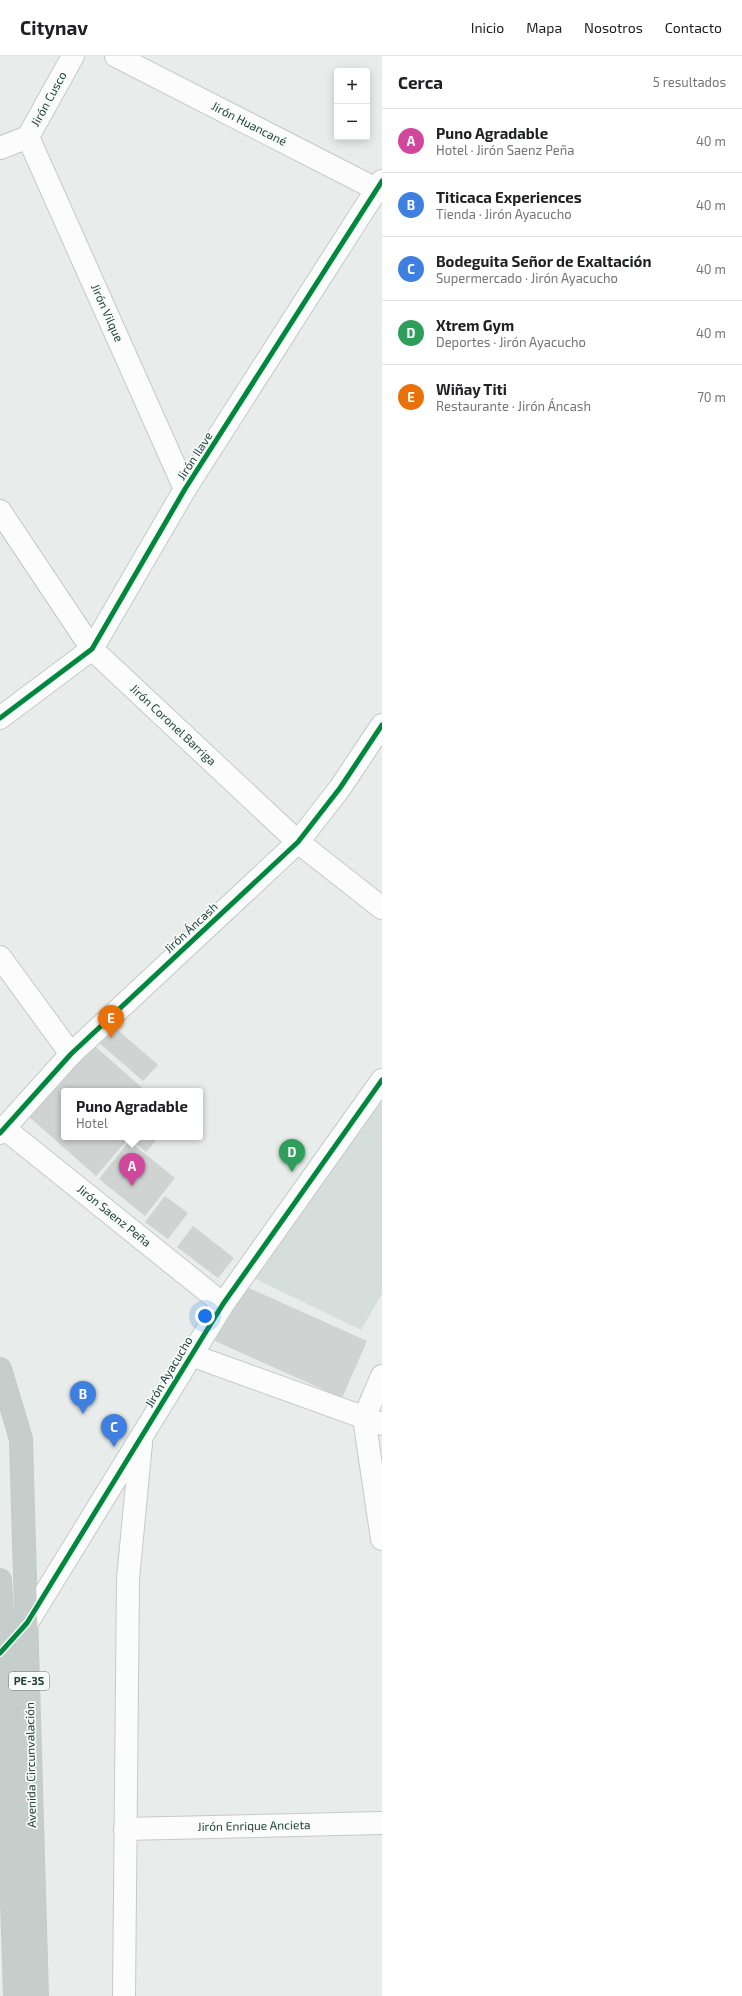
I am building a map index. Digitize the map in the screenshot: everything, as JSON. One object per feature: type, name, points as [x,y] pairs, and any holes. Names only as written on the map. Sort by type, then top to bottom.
[{"type":"highway","name":"Avenida Circunvalación","points":[[0,1369],[21,1439],[37,1996]]},
{"type":"highway","name":"Avenida Circunvalación","points":[[0,1580],[4,1650],[15,1996]]},
{"type":"street","name":"Jirón Cusco","points":[[0,148],[28,137],[73,56]]},
{"type":"street","name":"Jirón Huancané","points":[[116,56],[381,187]]},
{"type":"street","name":"Jirón Vilque","points":[[28,137],[185,489]]},
{"type":"street","name":"Jirón Ilave","points":[[0,718],[92,649],[185,489],[381,187]]},
{"type":"street","name":"Jirón Coronel Barriga","points":[[0,511],[92,649],[298,842],[382,908]]},
{"type":"street","name":"Jirón Áncash","points":[[2,1131],[71,1054],[298,842],[340,788],[382,725]]},
{"type":"street","points":[[0,957],[71,1054]]},
{"type":"street","name":"Jirón Ayacucho","points":[[27,1623],[223,1304],[382,1080]]},
{"type":"street","name":"Jirón Saenz Peña","points":[[2,1131],[223,1304]]},
{"type":"street","points":[[191,1355],[373,1421]]},
{"type":"street","points":[[382,1376],[373,1421],[382,1539]]},
{"type":"street","points":[[124,1996],[128,1579],[141,1438]]},
{"type":"street","name":"Jirón Enrique Ancieta","points":[[125,1829],[382,1823]]},
{"type":"shaded area","points":[[382,1076],[382,1294],[361,1330],[245,1274]]},
{"type":"building","points":[[111,1024],[158,1065],[143,1081],[97,1041]]},
{"type":"building","points":[[90,1042],[143,1088],[61,1088],[61,1140],[127,1140],[96,1176],[27,1115]]},
{"type":"building","points":[[131,1140],[156,1140],[146,1152]]},
{"type":"building","points":[[129,1141],[175,1178],[145,1216],[99,1179]]},
{"type":"building","points":[[165,1196],[188,1213],[168,1239],[145,1222]]},
{"type":"building","points":[[193,1226],[234,1258],[218,1278],[177,1247]]},
{"type":"building","points":[[240,1284],[367,1341],[342,1398],[215,1341]]},
{"type":"cycle path","points":[[0,718],[92,649],[185,489],[382,181]]},
{"type":"cycle path","points":[[0,1133],[71,1054],[298,842],[340,788],[382,725]]},
{"type":"cycle path","points":[[0,1653],[27,1623],[223,1304],[382,1080]]},
{"type":"place","name":"Wiñay Titi","points":[[111,1038]]},
{"type":"place","name":"Xtrem Gym","points":[[292,1172]]},
{"type":"place","name":"Puno Agradable","points":[[132,1186]]},
{"type":"place","name":"Titicaca Experiences","points":[[83,1414]]},
{"type":"place","name":"Bodeguita Señor de Exaltación","points":[[114,1447]]}]
